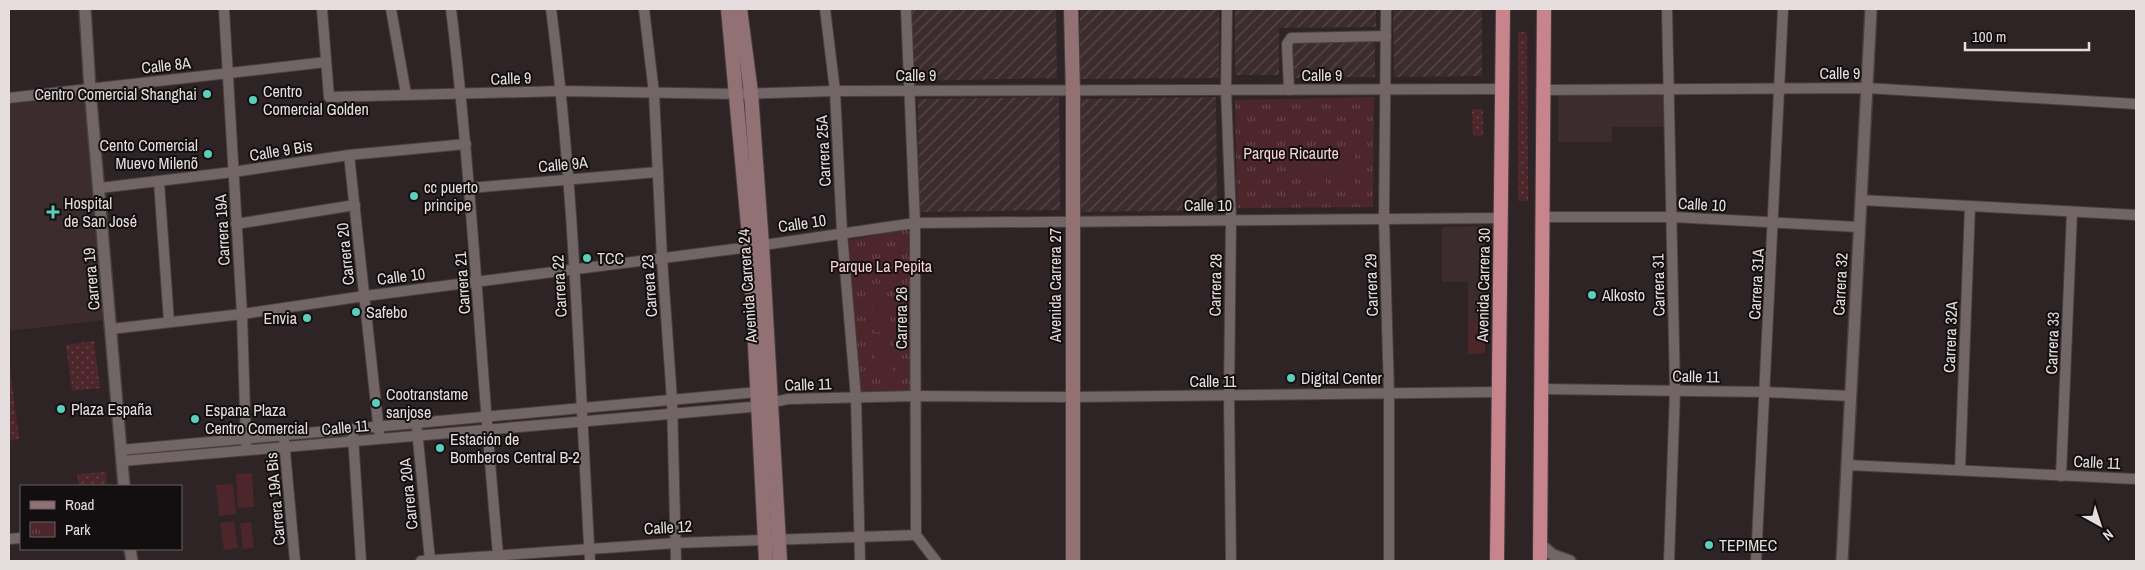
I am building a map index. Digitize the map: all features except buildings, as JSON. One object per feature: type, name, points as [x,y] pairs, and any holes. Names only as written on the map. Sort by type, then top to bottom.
[{"type":"highway","name":"Avenida Carrera 30","points":[[1497,561],[1504,9]]},
{"type":"highway","points":[[1540,561],[1544,9]]},
{"type":"main road","name":"Avenida Carrera 24","points":[[728,9],[744,93]]},
{"type":"main road","name":"Avenida Carrera 24","points":[[740,9],[744,93],[756,246],[762,400],[772,539],[780,561]]},
{"type":"main road","name":"Avenida Carrera 27","points":[[1071,9],[1073,89],[1073,561]]},
{"type":"main road","name":"Avenida Carrera 24","points":[[766,561],[772,539]]},
{"type":"street","name":"Carrera 19","points":[[85,9],[90,89],[100,188],[124,485]]},
{"type":"street","name":"Carrera 19A","points":[[224,9],[242,314],[246,450]]},
{"type":"street","points":[[322,9],[326,62]]},
{"type":"street","points":[[392,9],[406,94]]},
{"type":"street","name":"Carrera 21","points":[[451,9],[470,188],[484,376],[485,416],[498,554]]},
{"type":"street","name":"Carrera 22","points":[[551,9],[562,92],[590,561]]},
{"type":"street","name":"Carrera 23","points":[[644,9],[654,93],[662,258],[672,400],[676,561]]},
{"type":"street","name":"Carrera 25A","points":[[825,9],[835,90],[842,233],[856,398],[860,561]]},
{"type":"street","name":"Carrera 26","points":[[906,9],[915,223],[916,535]]},
{"type":"street","name":"Carrera 28","points":[[1227,9],[1226,90],[1231,219],[1228,396],[1230,561]]},
{"type":"street","name":"Carrera 29","points":[[1386,9],[1384,219],[1389,393],[1389,561]]},
{"type":"street","name":"Carrera 31","points":[[1668,9],[1675,390],[1669,561]]},
{"type":"street","name":"Carrera 31A","points":[[1756,561],[1766,392],[1783,9]]},
{"type":"street","name":"Carrera 32","points":[[1842,561],[1871,9]]},
{"type":"street","points":[[1289,90],[1287,44],[1291,38],[1386,36]]},
{"type":"street","name":"Calle 8A","points":[[9,98],[326,62]]},
{"type":"street","name":"Calle 9","points":[[326,62],[329,97],[406,94],[562,92],[744,93],[835,90],[1504,89]]},
{"type":"street","name":"Calle 9","points":[[1544,90],[1866,88],[2136,104]]},
{"type":"street","name":"Calle 9 Bis","points":[[100,188],[159,182],[349,155],[466,144]]},
{"type":"street","name":"Carrera 20","points":[[349,155],[365,296],[378,439]]},
{"type":"street","name":"Calle 9A","points":[[470,188],[568,178],[658,172]]},
{"type":"street","points":[[159,182],[170,322]]},
{"type":"street","points":[[1860,200],[2136,215]]},
{"type":"street","points":[[236,224],[355,205]]},
{"type":"street","name":"Carrera 32A","points":[[1960,470],[1970,206]]},
{"type":"street","name":"Carrera 33","points":[[2061,476],[2072,212]]},
{"type":"street","name":"Calle 10","points":[[1543,217],[1672,217],[1859,227]]},
{"type":"street","name":"Calle 10","points":[[111,329],[242,314],[915,223],[1502,218]]},
{"type":"street","name":"Calle 11","points":[[1541,389],[1766,392],[1850,396]]},
{"type":"street","name":"Calle 11","points":[[122,455],[247,438],[672,400],[915,396],[1228,396],[1498,392]]},
{"type":"street","name":"Calle 11","points":[[122,455],[246,450],[486,428],[672,414],[762,400]]},
{"type":"street","name":"Carrera 20A","points":[[416,424],[426,561]]},
{"type":"street","points":[[353,429],[362,561]]},
{"type":"street","name":"Carrera 19A Bis","points":[[284,435],[295,561]]},
{"type":"street","name":"Calle 11","points":[[1847,465],[2136,479]]},
{"type":"street","points":[[916,535],[936,561]]},
{"type":"street","name":"Calle 12","points":[[426,561],[498,554],[676,543],[916,535]]},
{"type":"street","points":[[1540,544],[1553,555],[1570,561]]},
{"type":"shaded area","points":[[912,9],[1056,9],[1057,78],[913,81]]},
{"type":"shaded area","points":[[1080,9],[1219,9],[1219,78],[1080,79]]},
{"type":"shaded area","points":[[1235,9],[1376,9],[1376,27],[1279,28],[1279,75],[1235,75]]},
{"type":"shaded area","points":[[1393,9],[1482,9],[1482,76],[1394,77]]},
{"type":"shaded area","points":[[1293,40],[1375,40],[1375,77],[1293,78]]},
{"type":"shaded area","name":"Hospital de San José","points":[[87,94],[105,320],[9,331],[9,103]]},
{"type":"shaded area","points":[[1558,94],[1664,94],[1664,127],[1612,127],[1612,142],[1558,142]]},
{"type":"shaded area","points":[[1059,97],[1060,210],[919,212],[918,99]]},
{"type":"shaded area","points":[[1216,97],[1217,210],[1081,212],[1080,99]]},
{"type":"shaded area","points":[[1485,226],[1485,353],[1468,354],[1468,282],[1442,282],[1442,227]]},
{"type":"green space","points":[[1518,32],[1527,32],[1528,201],[1518,201]]},
{"type":"green space","name":"Parque Ricaurte","points":[[1374,97],[1373,207],[1237,208],[1235,100]]},
{"type":"green space","points":[[1472,109],[1483,109],[1483,136],[1473,136]]},
{"type":"green space","points":[[1305,150],[1326,150],[1326,187],[1305,187]]},
{"type":"green space","points":[[1332,150],[1355,150],[1355,187],[1332,188]]},
{"type":"green space","name":"Parque La Pepita","points":[[910,229],[911,391],[861,393],[849,240]]},
{"type":"green space","points":[[889,296],[891,331],[874,332],[872,297]]},
{"type":"green space","points":[[1468,323],[1485,323],[1485,353],[1468,354]]},
{"type":"green space","points":[[890,336],[892,373],[875,374],[873,337]]},
{"type":"green space","points":[[94,341],[100,388],[72,391],[66,345]]},
{"type":"green space","points":[[9,360],[19,439],[9,441]]},
{"type":"green space","points":[[106,472],[107,485],[79,485],[77,474]]},
{"type":"green space","points":[[252,473],[254,507],[238,508],[236,474]]},
{"type":"green space","points":[[233,484],[236,514],[219,516],[216,485]]},
{"type":"green space","points":[[234,521],[238,548],[224,550],[220,523]]},
{"type":"green space","points":[[251,522],[254,548],[243,549],[240,523]]},
{"type":"place","name":"Centro Comercial Shanghai","points":[[207,94]]},
{"type":"place","name":"Centro Comercial Golden","points":[[253,100]]},
{"type":"place","name":"Cento Comercial Muevo Milenõ","points":[[208,154]]},
{"type":"place","name":"cc puerto principe","points":[[414,196]]},
{"type":"place","name":"Hospital de San José","points":[[53,212]]},
{"type":"place","name":"TCC","points":[[587,258]]},
{"type":"place","name":"Alkosto","points":[[1592,295]]},
{"type":"place","name":"Safebo","points":[[356,312]]},
{"type":"place","name":"Envia","points":[[307,318]]},
{"type":"place","name":"Digital Center","points":[[1291,378]]},
{"type":"place","name":"Cootranstame sanjose","points":[[376,403]]},
{"type":"place","name":"Plaza España","points":[[61,409]]},
{"type":"place","name":"Espana Plaza Centro Comercial","points":[[195,419]]},
{"type":"place","name":"Estación de Bomberos Central B-2","points":[[440,448]]},
{"type":"place","name":"TEPIMEC","points":[[1709,545]]}]
